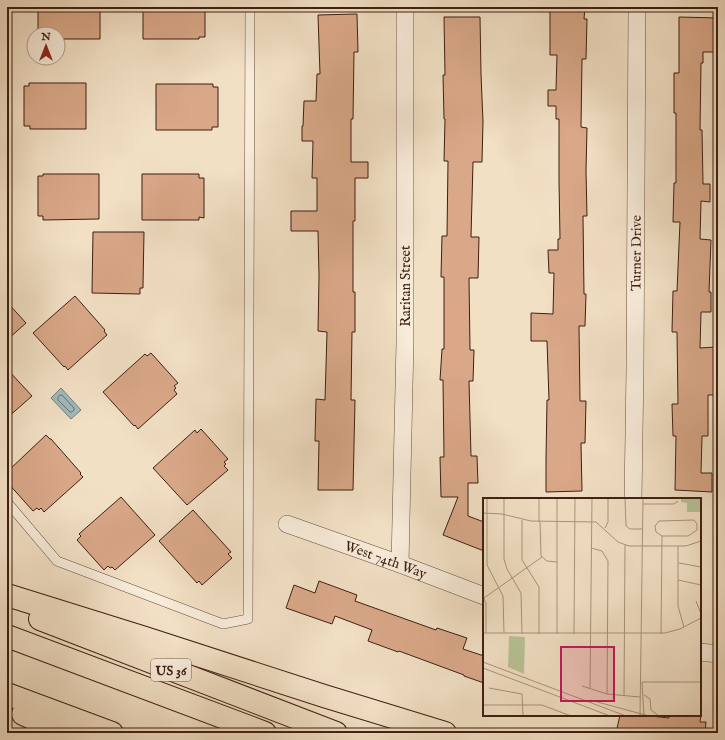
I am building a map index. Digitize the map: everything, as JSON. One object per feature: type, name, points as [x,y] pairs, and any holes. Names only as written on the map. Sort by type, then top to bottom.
[{"type":"highway","points":[[7,595],[445,733]]},
{"type":"highway","name":"US 36","points":[[7,606],[336,733]]},
{"type":"highway","points":[[7,636],[264,733]]},
{"type":"highway","points":[[7,694],[112,733]]},
{"type":"highway","points":[[7,707],[66,733]]},
{"type":"street","name":"Raritan Street","points":[[400,564],[405,334],[406,7]]},
{"type":"street","name":"Turner Drive","points":[[633,498],[637,7]]},
{"type":"street","name":"West 74th Way","points":[[287,524],[400,564],[483,596]]},
{"type":"street","points":[[701,652],[718,654]]},
{"type":"lane","points":[[7,502],[57,561],[223,624],[248,619],[250,7]]},
{"type":"water","points":[[61,388],[81,410],[71,419],[51,398]]},
{"type":"building","points":[[38,7],[100,7],[100,39],[66,39],[66,26],[38,26]]},
{"type":"building","points":[[143,7],[205,7],[205,37],[199,37],[199,39],[143,39]]},
{"type":"building","points":[[550,7],[585,7],[584,19],[587,19],[586,59],[582,59],[581,127],[587,128],[587,216],[583,216],[584,294],[586,294],[585,326],[579,326],[580,401],[586,401],[585,443],[581,443],[582,491],[546,492],[547,400],[549,400],[547,341],[531,341],[531,313],[553,314],[554,273],[549,273],[548,250],[558,250],[558,239],[560,239],[559,119],[556,119],[556,106],[548,106],[548,90],[556,90],[557,55],[550,55]]},
{"type":"building","points":[[357,14],[358,52],[354,52],[351,162],[368,162],[368,178],[355,178],[355,221],[353,221],[353,292],[355,292],[355,332],[352,332],[351,400],[355,400],[353,490],[318,490],[319,441],[315,441],[316,399],[325,400],[327,332],[318,331],[318,231],[291,231],[291,211],[317,211],[317,178],[312,178],[313,141],[302,141],[302,126],[304,101],[316,101],[317,74],[320,74],[318,15]]},
{"type":"building","points":[[444,17],[480,17],[483,122],[482,162],[473,162],[471,237],[479,237],[478,278],[469,278],[470,350],[474,350],[473,381],[469,381],[471,456],[477,456],[478,483],[468,483],[468,516],[483,522],[483,551],[443,535],[458,497],[441,497],[440,457],[444,457],[443,380],[440,380],[442,349],[444,349],[444,277],[441,277],[442,236],[447,236],[448,161],[444,161],[445,119],[443,75],[445,75]]},
{"type":"building","points":[[679,17],[718,18],[718,52],[703,52],[703,63],[701,63],[700,130],[702,130],[703,184],[710,184],[710,202],[701,201],[700,239],[711,240],[709,292],[711,292],[711,312],[701,312],[700,348],[716,347],[717,395],[708,395],[708,436],[702,436],[701,473],[712,473],[712,492],[675,490],[676,436],[673,436],[672,404],[678,404],[677,332],[672,332],[673,291],[677,291],[680,222],[673,222],[674,183],[676,183],[676,113],[674,113],[674,73],[679,73]]},
{"type":"building","points":[[29,83],[86,83],[86,129],[30,129],[30,126],[24,126],[24,86],[29,86]]},
{"type":"building","points":[[156,84],[213,84],[213,87],[218,87],[218,127],[212,127],[212,130],[156,130]]},
{"type":"building","points":[[43,174],[99,174],[99,219],[43,220],[43,216],[38,216],[38,176],[43,176]]},
{"type":"building","points":[[142,174],[199,174],[199,178],[204,178],[204,218],[199,217],[199,220],[142,220]]},
{"type":"building","points":[[93,232],[144,232],[143,288],[140,288],[140,294],[92,293]]},
{"type":"building","points":[[75,296],[105,330],[104,331],[107,335],[68,370],[33,333]]},
{"type":"building","points":[[7,302],[26,323],[7,340]]},
{"type":"building","points":[[151,353],[178,383],[174,386],[176,388],[174,390],[177,394],[138,429],[103,392],[145,354],[147,356]]},
{"type":"building","points":[[7,369],[32,396],[7,418]]},
{"type":"building","points":[[201,429],[228,459],[224,462],[226,464],[224,466],[228,470],[187,505],[153,468],[195,430],[197,433]]},
{"type":"building","points":[[46,435],[83,477],[44,512],[41,508],[39,510],[37,508],[33,511],[7,482],[7,478],[11,474],[8,471]]},
{"type":"building","points":[[121,497],[155,535],[115,570],[108,566],[104,570],[77,540],[81,536],[79,534]]},
{"type":"building","points":[[193,510],[231,552],[228,554],[232,558],[202,585],[199,581],[197,583],[159,541]]},
{"type":"building","points":[[319,581],[357,595],[355,601],[436,630],[437,628],[467,638],[463,649],[483,656],[483,683],[368,641],[372,630],[335,616],[332,624],[286,608],[294,585],[315,593]]},
{"type":"building","points":[[620,716],[651,716],[669,718],[669,716],[701,716],[700,722],[706,722],[705,733],[616,733]]}]
